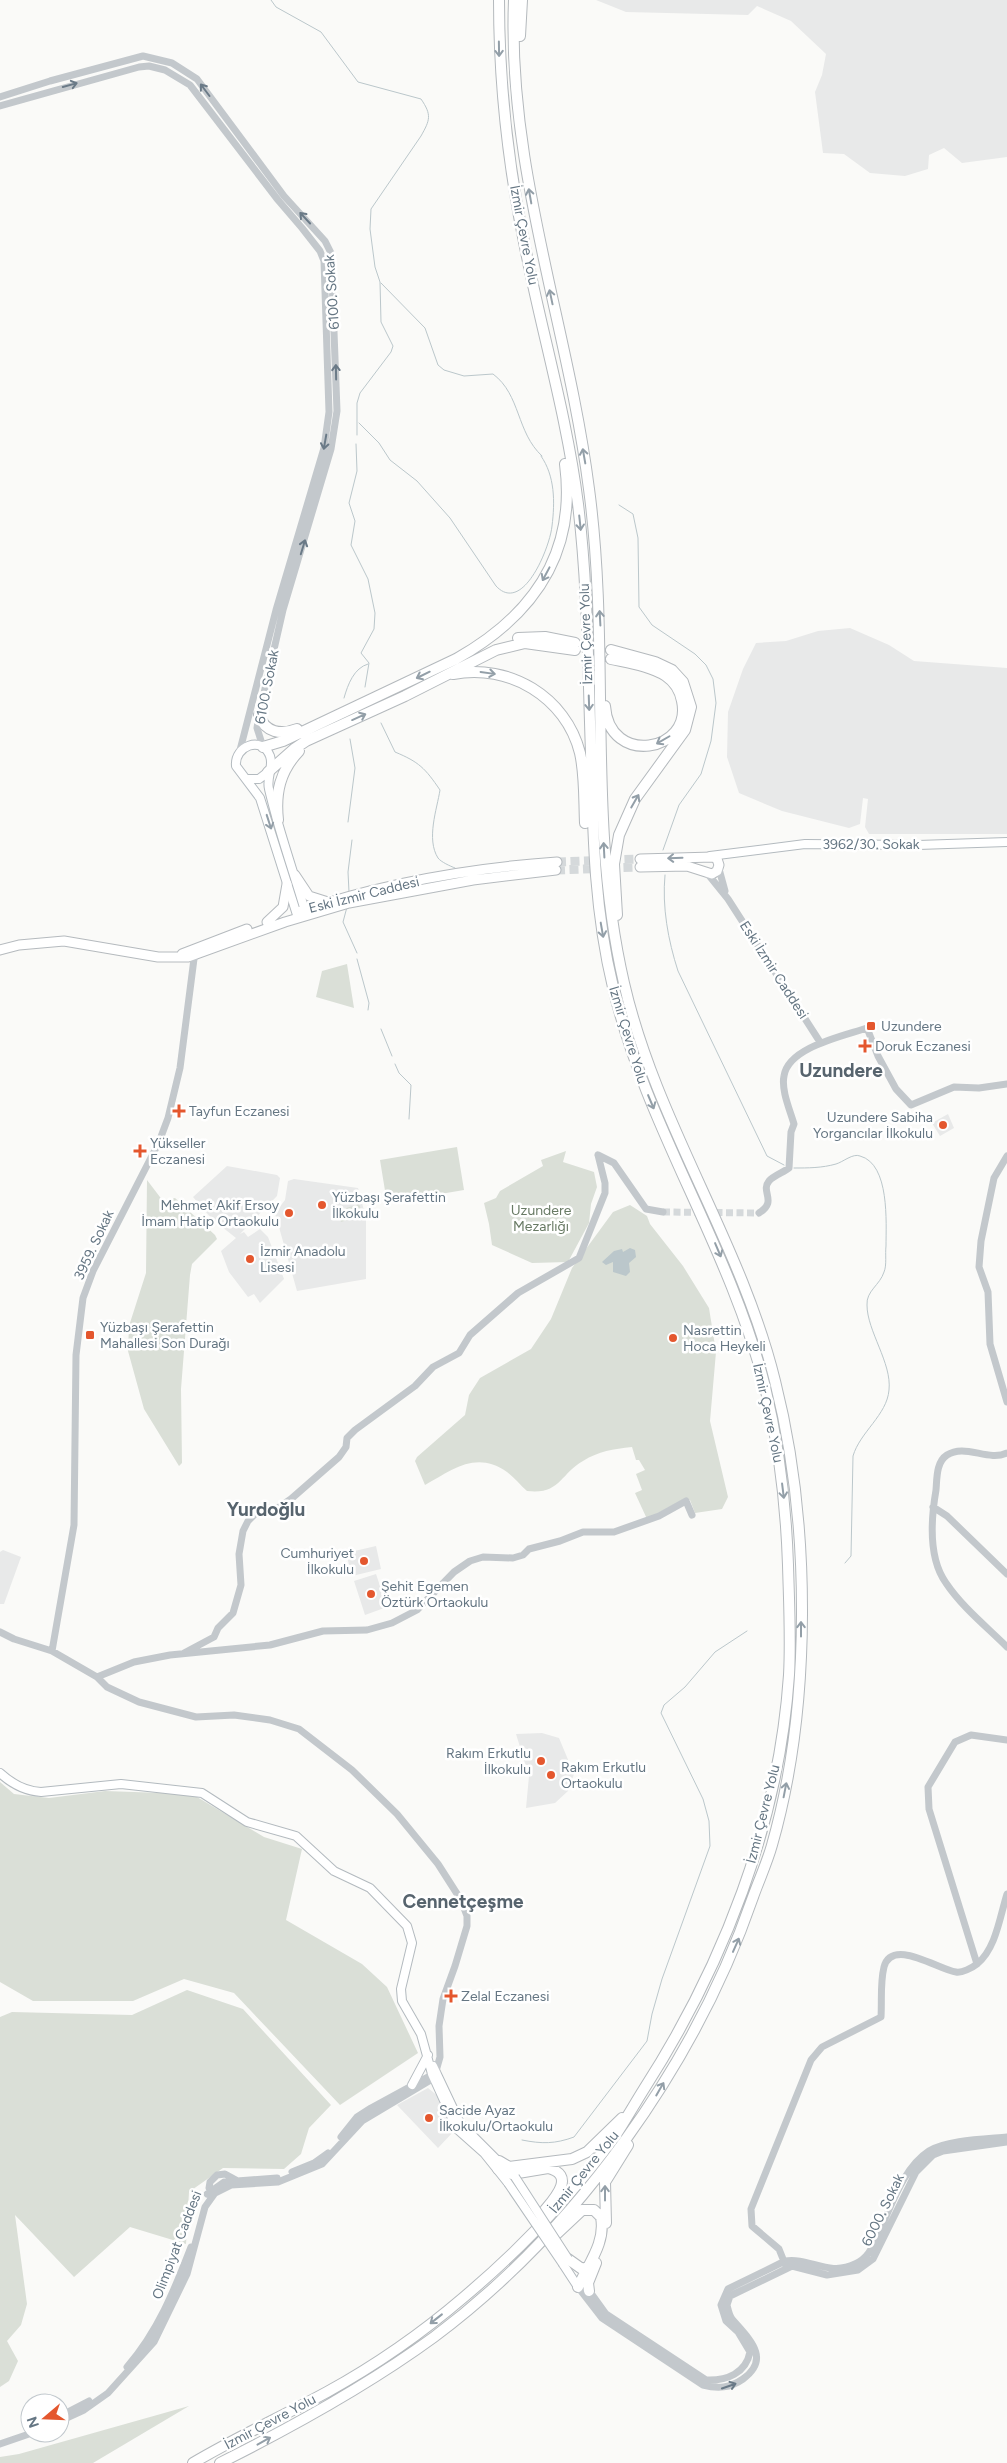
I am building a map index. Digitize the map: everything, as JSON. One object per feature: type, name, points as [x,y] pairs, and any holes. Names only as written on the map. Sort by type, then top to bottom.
[{"type":"highway","name":"İzmir Çevre Yolu","points":[[220,2463],[373,2379],[438,2334],[572,2190],[617,2133],[680,2030],[722,1945],[758,1845],[783,1728],[789,1674],[790,1617],[787,1525],[775,1433],[764,1385],[730,1278],[646,1090],[610,973],[595,881],[582,537],[567,432],[524,246],[503,117],[499,0]]},
{"type":"highway","name":"İzmir Çevre Yolu","points":[[193,2463],[362,2371],[518,2264],[562,2218],[650,2108],[728,1964],[740,1936],[771,1850],[785,1792],[800,1700],[801,1605],[796,1512],[782,1409],[768,1353],[740,1273],[668,1116],[634,1024],[608,900],[604,854],[600,737],[608,652],[589,484],[534,220],[524,163],[513,58],[514,0]]},
{"type":"highway","points":[[518,112],[518,58],[522,0]]},
{"type":"highway","points":[[263,747],[284,741],[456,659],[492,637],[526,606],[547,574],[561,538],[567,503],[567,475],[546,338]]},
{"type":"highway","points":[[268,772],[294,749],[315,737],[424,686],[484,654],[509,646],[539,644],[575,646],[545,637],[515,638],[456,659]]},
{"type":"highway","points":[[608,652],[658,672],[677,686],[682,698],[682,716],[679,726],[669,737],[655,745],[642,747],[625,742],[614,732],[606,713],[608,652]]},
{"type":"highway","points":[[608,652],[655,662],[672,670],[683,682],[691,707],[685,730],[635,799],[619,834],[614,864],[615,898],[620,937],[617,950]]},
{"type":"highway","points":[[424,686],[466,672],[491,673],[524,683],[536,690],[559,712],[576,740],[580,756],[586,831],[595,881]]},
{"type":"highway","points":[[259,715],[267,727],[277,732],[287,732],[305,726],[318,725]]},
{"type":"highway","points":[[278,820],[276,796],[282,776],[293,757],[315,737]]},
{"type":"highway","points":[[583,2284],[605,2240],[605,2182],[650,2108]]},
{"type":"highway","points":[[508,2172],[580,2157],[630,2111]]},
{"type":"highway","points":[[477,2293],[561,2188],[560,2177],[554,2170],[548,2168],[508,2172]]},
{"type":"highway","points":[[477,2293],[511,2278],[574,2216],[589,2209],[598,2212],[602,2222],[601,2238],[591,2267],[588,2283],[583,2284]]},
{"type":"highway","points":[[566,2261],[582,2269],[591,2267]]},
{"type":"main road","points":[[240,750],[249,745],[263,747]]},
{"type":"main road","name":"6100. Sokak","points":[[263,747],[271,758],[268,772],[268,787],[294,875],[301,914]]},
{"type":"main road","name":"6100. Sokak","points":[[240,750],[236,766],[260,798],[287,884],[301,914]]},
{"type":"main road","points":[[247,779],[259,779],[268,772]]},
{"type":"main road","name":"3962/30. Sokak","points":[[710,856],[805,844],[918,845],[1007,842]]},
{"type":"main road","points":[[719,869],[718,861],[710,856],[640,863],[687,866],[707,873],[714,873],[719,869],[727,858],[735,852]]},
{"type":"main road","points":[[707,873],[702,868],[702,863],[710,856]]},
{"type":"main road","name":"Eski İzmir Caddesi","points":[[0,950],[18,945],[64,941],[158,957],[178,955],[188,957],[195,952],[267,922],[301,914],[349,903],[439,885],[556,866],[501,867],[446,876],[328,902],[301,914],[195,952]]},
{"type":"main road","points":[[294,875],[309,896],[328,902]]},
{"type":"main road","points":[[267,922],[284,907],[287,884]]},
{"type":"main road","points":[[0,1773],[17,1786],[29,1791],[41,1792],[121,1784],[196,1791],[247,1822],[296,1836],[334,1871],[370,1888],[407,1926],[412,1943],[401,1990],[402,2001],[421,2034],[434,2075],[460,2123],[508,2172],[583,2284]]},
{"type":"main road","points":[[412,2085],[429,2059]]},
{"type":"street","name":"6100. Sokak","points":[[0,97],[50,81],[143,56],[172,63],[197,79],[284,196],[325,241],[331,253],[333,399],[329,412],[324,448],[291,573],[240,750]]},
{"type":"street","name":"6100. Sokak","points":[[0,106],[139,67],[149,66],[165,70],[190,85],[322,256],[324,261],[333,399]]},
{"type":"street","name":"6100. Sokak","points":[[263,747],[258,728],[259,715],[291,573]]},
{"type":"street","name":"Eski İzmir Caddesi","points":[[719,869],[728,899]]},
{"type":"street","name":"Eski İzmir Caddesi","points":[[707,873],[728,899],[820,1042]]},
{"type":"street","name":"3959. Sokak","points":[[52,1651],[74,1525],[76,1355],[83,1298],[93,1271],[157,1147],[168,1118],[180,1068],[195,952]]},
{"type":"street","points":[[759,1213],[768,1204],[767,1186],[769,1180],[789,1168],[791,1132],[794,1124],[783,1078],[785,1069],[803,1052],[820,1042],[867,1028],[878,1056],[896,1089],[911,1105],[954,1087],[979,1088],[1007,1084]]},
{"type":"street","points":[[184,1653],[214,1637],[218,1628],[233,1613],[241,1585],[238,1554],[243,1531],[248,1521],[256,1513],[268,1508],[278,1508],[291,1499],[339,1457],[346,1447],[348,1438],[355,1430],[415,1386],[433,1367],[459,1353],[470,1335],[518,1293],[579,1258],[604,1193],[605,1183],[598,1155],[614,1163],[646,1208],[651,1211],[663,1212]]},
{"type":"street","points":[[1007,1156],[994,1178],[981,1241],[979,1267],[988,1292],[990,1344],[1007,1402]]},
{"type":"street","points":[[1007,1453],[998,1456],[959,1451],[946,1456],[940,1462],[933,1508],[934,1554],[946,1583],[1007,1648]]},
{"type":"street","points":[[97,1677],[134,1662],[184,1653],[270,1645],[324,1631],[367,1630],[392,1623],[417,1610],[454,1572],[470,1562],[483,1557],[513,1558],[523,1555],[529,1549],[560,1541],[583,1532],[614,1532],[659,1516],[686,1502],[692,1516]]},
{"type":"street","points":[[933,1508],[947,1516],[1007,1574]]},
{"type":"street","points":[[0,1632],[14,1640],[52,1651],[97,1677],[106,1687],[139,1702],[196,1717],[243,1716],[270,1720],[300,1729],[352,1770],[411,1830],[438,1864],[455,1890],[467,1916],[467,1926],[443,1999],[434,2075]]},
{"type":"street","points":[[978,1964],[929,1809],[927,1792],[955,1742],[971,1735],[1007,1740]]},
{"type":"street","points":[[786,2264],[779,2250],[752,2226],[751,2209],[811,2060],[822,2047],[881,2017],[884,1964],[891,1957],[901,1954],[916,1957],[956,1972],[965,1971],[978,1964],[990,1950],[1007,1894]]},
{"type":"street","name":"Olimpiyat Caddesi","points":[[70,2410],[101,2393],[141,2350],[165,2312],[193,2242],[202,2204],[211,2190],[218,2184],[236,2180],[277,2178],[314,2163],[328,2153],[357,2118],[412,2085],[434,2075]]},
{"type":"street","name":"Olimpiyat Caddesi","points":[[70,2417],[84,2410],[108,2393],[154,2342],[187,2274],[205,2207],[209,2199],[222,2188],[278,2182],[322,2164],[362,2121],[434,2075]]},
{"type":"street","name":"6000. Sokak","points":[[786,2264],[793,2260],[828,2269],[854,2265],[869,2256],[912,2166],[930,2150],[942,2146],[1007,2137]]},
{"type":"street","name":"6000. Sokak","points":[[786,2264],[828,2275],[858,2270],[873,2259],[916,2172],[933,2156],[944,2151],[1007,2142]]},
{"type":"street","points":[[211,2190],[222,2188]]},
{"type":"street","points":[[583,2284],[606,2314],[706,2380],[718,2381],[743,2369],[748,2361],[750,2352],[738,2332],[726,2321],[721,2305],[726,2292],[786,2264]]},
{"type":"street","points":[[583,2284],[602,2318],[703,2385],[719,2389],[738,2383],[752,2372],[757,2362],[755,2350],[750,2339],[731,2318],[727,2305],[730,2296],[786,2264]]},
{"type":"street","points":[[0,2440],[20,2433]]},
{"type":"street","points":[[0,2444],[20,2437]]},
{"type":"shaded area","points":[[596,0],[1007,0],[1007,157],[962,163],[944,148],[929,155],[928,169],[905,176],[870,173],[844,154],[823,153],[815,92],[822,75],[826,54],[791,21],[757,6],[748,15],[626,12]]},
{"type":"shaded area","points":[[850,628],[889,645],[914,661],[1007,668],[1007,834],[869,834],[865,827],[868,799],[863,798],[860,824],[849,828],[782,811],[739,793],[727,757],[728,712],[743,669],[756,643],[786,641],[818,631]]},
{"type":"shaded area","name":"Uzundere Sabiha Yorgancılar İlkokulu","points":[[948,1114],[954,1128],[940,1136],[932,1123]]},
{"type":"shaded area","points":[[227,1166],[277,1175],[280,1178],[277,1196],[240,1234],[244,1232],[248,1237],[260,1229],[268,1237],[284,1279],[260,1303],[254,1294],[248,1297],[229,1272],[221,1251],[236,1238],[212,1219],[193,1197]]},
{"type":"shaded area","points":[[294,1179],[358,1188],[366,1218],[366,1279],[297,1291],[275,1213],[285,1200],[288,1181]]},
{"type":"shaded area","points":[[630,1248],[635,1250],[636,1257],[629,1263],[630,1272],[626,1276],[613,1272],[613,1262],[606,1265],[602,1262],[614,1251],[622,1249],[623,1252]]},
{"type":"shaded area","name":"Cumhuriyet İlkokulu","points":[[376,1546],[381,1569],[352,1576],[346,1553]]},
{"type":"shaded area","points":[[3,1550],[21,1557],[4,1604],[0,1604],[0,1552]]},
{"type":"shaded area","name":"Şehit Egemen Öztürk Ortaokulu","points":[[376,1574],[387,1607],[365,1615],[354,1581]]},
{"type":"shaded area","name":"Rakım Erkutlu Ortaokulu","points":[[542,1733],[559,1738],[574,1774],[568,1791],[555,1803],[526,1808],[529,1776],[516,1734]]},
{"type":"shaded area","name":"Sacide Ayaz İlkokulu/Ortaokulu","points":[[428,2088],[439,2097],[454,2131],[438,2148],[397,2105]]},
{"type":"green space","points":[[347,964],[354,1008],[316,997],[322,971]]},
{"type":"green space","points":[[457,1147],[464,1190],[387,1203],[380,1160]]},
{"type":"green space","name":"Uzundere Mezarlığı","points":[[566,1151],[563,1162],[594,1172],[597,1187],[591,1204],[589,1223],[568,1262],[532,1263],[492,1245],[484,1203],[496,1198],[500,1191],[543,1166],[541,1160]]},
{"type":"green space","points":[[147,1180],[163,1201],[175,1198],[217,1239],[192,1264],[190,1275],[181,1389],[182,1463],[179,1466],[144,1409],[128,1351],[129,1326],[146,1273]]},
{"type":"green space","points":[[359,1204],[363,1215],[341,1222],[337,1211]]},
{"type":"green space","points":[[630,1205],[647,1216],[650,1224],[683,1266],[709,1308],[716,1352],[710,1421],[728,1497],[722,1509],[695,1513],[690,1500],[684,1499],[647,1519],[635,1493],[642,1490],[636,1474],[645,1470],[639,1460],[636,1460],[632,1447],[606,1451],[589,1458],[575,1466],[553,1487],[546,1490],[527,1491],[507,1472],[496,1466],[475,1462],[455,1468],[425,1485],[415,1461],[417,1457],[465,1415],[469,1395],[480,1378],[531,1349],[551,1319],[572,1268],[613,1212]]},
{"type":"green space","points":[[0,1782],[14,1794],[49,1798],[105,1791],[192,1794],[264,1837],[302,1849],[286,1920],[362,1964],[387,1987],[418,2053],[340,2105],[234,1993],[184,1979],[133,2001],[33,2001],[0,1982]]},
{"type":"green space","points":[[187,1990],[243,2009],[331,2105],[309,2128],[301,2154],[284,2169],[223,2168],[189,2192],[186,2244],[130,2227],[74,2277],[15,2215],[27,2304],[21,2325],[7,2341],[18,2361],[9,2381],[0,2387],[0,2017],[12,2012],[132,2015]]},
{"type":"green space","points":[[189,2406],[93,2463],[0,2463],[0,2457],[19,2454],[58,2443],[70,2443],[70,2440]]},
{"type":"waterway","points":[[271,0],[276,7],[321,32],[358,82],[421,99],[427,109],[429,118],[421,136],[371,209],[370,229],[375,267],[380,282],[381,322],[393,346],[391,352],[360,393],[357,403],[357,435]]},
{"type":"waterway","points":[[381,283],[425,328],[438,365],[444,370],[464,376],[493,374],[502,383],[509,392],[527,436],[542,456]]},
{"type":"waterway","points":[[359,423],[379,443],[390,460],[417,481],[450,518],[496,586],[506,593],[516,592],[533,575],[541,562],[550,536],[554,508],[553,490],[549,472],[541,456]]},
{"type":"waterway","points":[[356,444],[357,471],[349,503],[355,521],[351,545],[368,579],[375,613],[374,629],[361,653],[369,663],[365,687]]},
{"type":"waterway","points":[[619,505],[633,514],[638,538],[639,607],[652,625],[695,654],[706,665],[713,679],[716,703],[711,741],[701,774],[679,805],[663,850]]},
{"type":"waterway","points":[[344,698],[355,673],[368,664]]},
{"type":"waterway","points":[[381,723],[395,752],[421,766],[440,790],[433,824],[433,842],[438,858],[455,868]]},
{"type":"waterway","points":[[348,822],[355,768],[350,739]]},
{"type":"waterway","points":[[349,892],[348,872],[352,840]]},
{"type":"waterway","points":[[665,875],[664,899],[667,923],[678,971],[767,1156],[784,1165]]},
{"type":"waterway","points":[[347,907],[343,922],[357,953]]},
{"type":"waterway","points":[[357,959],[369,1003],[368,1010]]},
{"type":"waterway","points":[[381,1029],[392,1056]]},
{"type":"waterway","points":[[395,1064],[399,1073],[411,1085],[409,1119]]},
{"type":"waterway","points":[[794,1168],[826,1166],[857,1155],[860,1156],[870,1161],[877,1170],[886,1210],[885,1269],[882,1277],[871,1292],[867,1305],[871,1325],[887,1369],[889,1390],[884,1407],[861,1439],[853,1456],[851,1556],[845,1563]]},
{"type":"waterway","points":[[522,2140],[548,2143],[574,2137],[647,2041],[662,1979],[710,1846],[709,1821],[703,1799],[661,1713],[664,1705],[685,1687],[715,1652],[747,1631]]},
{"type":"tunnel","points":[[557,862],[640,859]]},
{"type":"tunnel","points":[[556,870],[640,867]]},
{"type":"tunnel","points":[[663,1212],[759,1213]]},
{"type":"place","name":"Uzundere","points":[[871,1026]]},
{"type":"place","name":"Doruk Eczanesi","points":[[865,1046]]},
{"type":"place","name":"Tayfun Eczanesi","points":[[179,1111]]},
{"type":"place","name":"Uzundere Sabiha Yorgancılar İlkokulu","points":[[943,1125]]},
{"type":"place","name":"Yükseller Eczanesi","points":[[140,1151]]},
{"type":"place","name":"Yüzbaşı Şerafettin İlkokulu","points":[[322,1205]]},
{"type":"place","name":"Mehmet Akif Ersoy İmam Hatip Ortaokulu","points":[[289,1213]]},
{"type":"place","name":"İzmir Anadolu Lisesi","points":[[250,1259]]},
{"type":"place","name":"Yüzbaşı Şerafettin Mahallesi Son Durağı","points":[[90,1335]]},
{"type":"place","name":"Nasrettin Hoca Heykeli","points":[[673,1338]]},
{"type":"place","name":"Cumhuriyet İlkokulu","points":[[364,1561]]},
{"type":"place","name":"Şehit Egemen Öztürk Ortaokulu","points":[[371,1594]]},
{"type":"place","name":"Rakım Erkutlu İlkokulu","points":[[541,1761]]},
{"type":"place","name":"Rakım Erkutlu Ortaokulu","points":[[551,1775]]},
{"type":"place","name":"Zelal Eczanesi","points":[[451,1996]]},
{"type":"place","name":"Sacide Ayaz İlkokulu/Ortaokulu","points":[[429,2118]]},
{"type":"district","name":"Uzundere","points":[[841,1070]]},
{"type":"district","name":"Yurdoğlu","points":[[266,1509]]},
{"type":"district","name":"Cennetçeşme","points":[[463,1901]]}]
